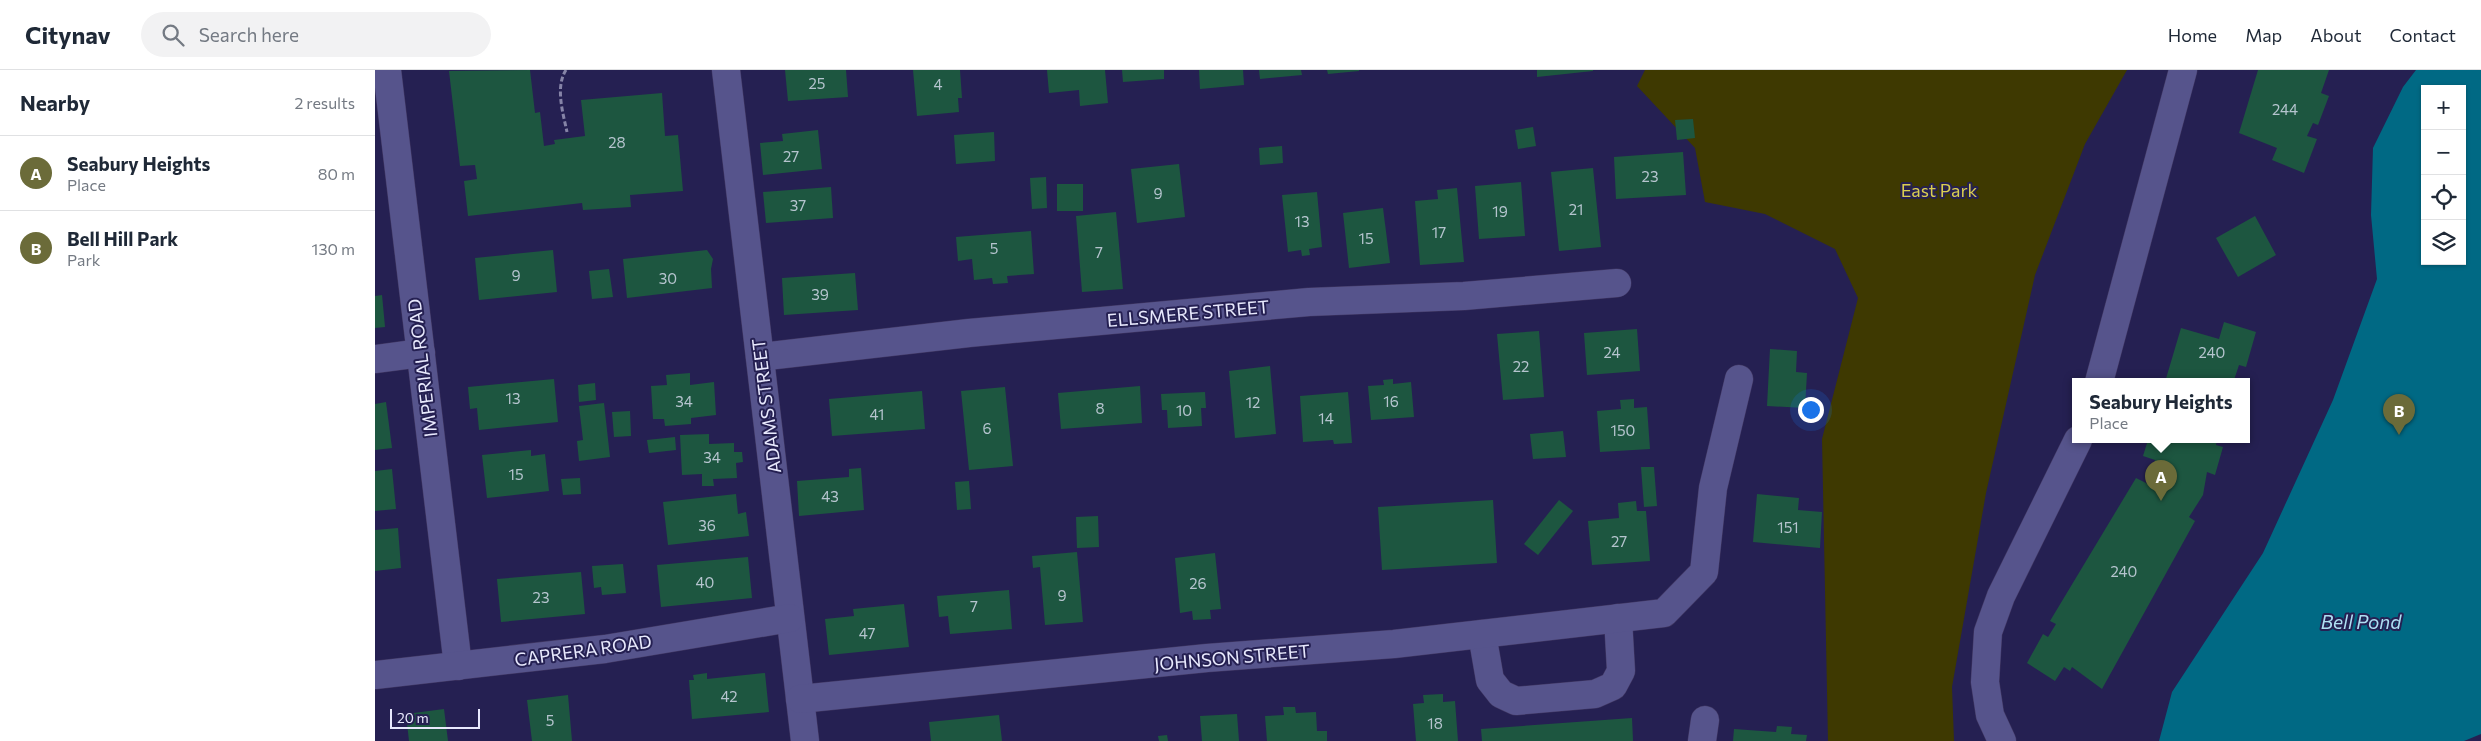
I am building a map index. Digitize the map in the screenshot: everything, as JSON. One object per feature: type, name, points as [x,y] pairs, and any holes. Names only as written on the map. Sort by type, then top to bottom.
[{"type":"street","name":"IMPERIAL ROAD","points":[[387,70],[458,666]]},
{"type":"street","name":"ADAMS STREET","points":[[726,70],[805,741]]},
{"type":"street","points":[[2100,378],[2183,70]]},
{"type":"street","name":"ELLSMERE STREET","points":[[760,357],[969,333],[1309,302],[1464,296],[1617,283]]},
{"type":"street","points":[[375,359],[421,353]]},
{"type":"street","name":"JOHNSON STREET","points":[[800,699],[1188,660],[1394,644],[1664,613],[1704,572],[1713,488],[1739,378]]},
{"type":"street","points":[[2001,741],[1990,715],[1985,682],[1988,632],[2005,587],[2077,443]]},
{"type":"street","name":"CAPRERA ROAD","points":[[375,675],[605,649],[790,618]]},
{"type":"street","points":[[1482,634],[1490,680],[1501,694],[1516,701],[1595,694],[1613,686],[1621,672],[1618,618]]},
{"type":"path","points":[[566,70],[563,76],[561,102],[567,132]]},
{"type":"green space","name":"East Park","points":[[1645,70],[2127,70],[2085,144],[2035,275],[1986,493],[1952,687],[1954,741],[1828,741],[1822,439],[1858,298],[1835,249],[1765,214],[1705,202],[1695,148],[1637,86]]},
{"type":"water","name":"Bell Pond","points":[[2416,70],[2481,70],[2481,734],[2464,741],[2159,741],[2172,692],[2263,553],[2333,400],[2377,279],[2371,215],[2373,148],[2403,87]]},
{"type":"building","points":[[530,70],[535,113],[540,112],[544,146],[555,144],[554,140],[585,136],[581,100],[662,93],[665,136],[678,135],[683,191],[630,195],[631,207],[583,210],[582,203],[468,216],[464,181],[477,179],[475,165],[460,166],[449,71]]},
{"type":"building","points":[[785,70],[846,70],[848,97],[788,101]]},
{"type":"building","points":[[913,70],[960,70],[962,98],[958,98],[959,112],[917,116]]},
{"type":"building","points":[[1047,70],[1105,70],[1108,103],[1080,106],[1079,90],[1049,93]]},
{"type":"building","points":[[1122,70],[1164,70],[1164,79],[1123,82]]},
{"type":"building","points":[[1199,70],[1243,70],[1244,85],[1200,89]]},
{"type":"building","points":[[1259,70],[1301,70],[1302,75],[1260,79]]},
{"type":"building","points":[[1327,70],[1359,70],[1359,71],[1328,74]]},
{"type":"building","points":[[1537,70],[1593,70],[1593,71],[1537,77]]},
{"type":"building","points":[[2258,70],[2329,70],[2321,93],[2329,96],[2318,125],[2313,123],[2307,136],[2317,139],[2304,173],[2272,160],[2277,148],[2239,133]]},
{"type":"building","points":[[1693,119],[1695,138],[1677,140],[1675,120]]},
{"type":"building","points":[[1533,127],[1536,146],[1518,149],[1515,130]]},
{"type":"building","points":[[818,130],[822,169],[763,175],[760,143],[783,141],[782,134]]},
{"type":"building","points":[[994,132],[995,161],[956,164],[954,135]]},
{"type":"building","points":[[1282,146],[1283,163],[1260,165],[1259,148]]},
{"type":"building","points":[[1683,152],[1686,195],[1616,199],[1614,157]]},
{"type":"building","points":[[1179,164],[1185,217],[1137,223],[1131,169]]},
{"type":"building","points":[[1593,168],[1601,247],[1559,251],[1551,172]]},
{"type":"building","points":[[1046,177],[1047,208],[1032,209],[1030,178]]},
{"type":"building","points":[[1521,182],[1525,236],[1479,239],[1475,186]]},
{"type":"building","points":[[1057,184],[1083,184],[1083,211],[1057,211]]},
{"type":"building","points":[[831,187],[833,218],[766,223],[763,192]]},
{"type":"building","points":[[1457,188],[1464,262],[1420,265],[1415,201],[1438,199],[1437,190]]},
{"type":"building","points":[[1317,192],[1322,247],[1309,249],[1310,255],[1302,256],[1301,250],[1288,252],[1282,195]]},
{"type":"building","points":[[1383,208],[1390,263],[1349,268],[1343,213]]},
{"type":"building","points":[[1116,212],[1123,289],[1082,292],[1076,216]]},
{"type":"building","points":[[2255,216],[2276,255],[2238,277],[2216,238]]},
{"type":"building","points":[[1031,231],[1034,274],[1007,276],[1008,283],[993,284],[992,278],[974,280],[972,259],[958,261],[956,237]]},
{"type":"building","points":[[553,250],[557,292],[479,300],[475,258]]},
{"type":"building","points":[[707,250],[713,259],[711,269],[712,288],[627,298],[623,259]]},
{"type":"building","points":[[609,269],[613,297],[592,299],[589,271]]},
{"type":"building","points":[[855,273],[858,310],[784,315],[782,278]]},
{"type":"building","points":[[382,295],[385,327],[375,328],[375,296]]},
{"type":"building","points":[[2224,322],[2256,332],[2246,367],[2239,365],[2235,378],[2166,378],[2181,328],[2219,339]]},
{"type":"building","points":[[1637,329],[1640,371],[1587,375],[1584,333]]},
{"type":"building","points":[[1539,331],[1544,397],[1503,400],[1497,334]]},
{"type":"building","points":[[1770,349],[1797,351],[1796,372],[1807,373],[1805,408],[1767,406]]},
{"type":"building","points":[[1270,366],[1276,434],[1235,438],[1229,371]]},
{"type":"building","points":[[690,373],[690,385],[714,382],[716,415],[691,418],[691,424],[665,426],[664,419],[653,419],[651,386],[667,385],[666,375]]},
{"type":"building","points":[[554,379],[558,422],[479,430],[477,408],[470,409],[468,387]]},
{"type":"building","points":[[1393,379],[1393,384],[1411,382],[1414,417],[1371,420],[1368,386],[1384,385],[1383,380]]},
{"type":"building","points":[[595,383],[596,400],[579,402],[578,385]]},
{"type":"building","points":[[1140,386],[1142,423],[1061,429],[1058,393]]},
{"type":"building","points":[[1005,387],[1013,466],[969,470],[961,391]]},
{"type":"building","points":[[922,391],[925,429],[832,436],[829,399]]},
{"type":"building","points":[[1205,392],[1206,408],[1201,408],[1202,426],[1168,428],[1167,410],[1162,410],[1161,394]]},
{"type":"building","points":[[1348,392],[1352,443],[1334,444],[1333,440],[1303,442],[1300,396]]},
{"type":"building","points":[[1634,399],[1634,408],[1647,407],[1650,449],[1600,452],[1597,411],[1621,409],[1620,400]]},
{"type":"building","points":[[386,402],[392,448],[375,450],[375,404]]},
{"type":"building","points":[[604,403],[610,457],[579,461],[577,441],[583,440],[579,406]]},
{"type":"building","points":[[630,411],[631,436],[614,437],[612,412]]},
{"type":"building","points":[[1563,431],[1566,457],[1533,459],[1530,434]]},
{"type":"building","points":[[709,434],[709,444],[734,443],[734,452],[742,452],[743,462],[736,463],[737,478],[713,479],[714,486],[702,486],[702,474],[682,475],[680,435]]},
{"type":"building","points":[[675,437],[676,450],[649,453],[647,440]]},
{"type":"building","points":[[2147,443],[2216,443],[2216,445],[2223,447],[2215,475],[2207,472],[2203,495],[2189,517],[2195,521],[2102,689],[2072,667],[2070,671],[2064,667],[2055,681],[2027,663],[2043,634],[2048,637],[2056,624],[2050,621],[2136,478],[2148,484],[2155,460],[2143,456]]},
{"type":"building","points":[[531,450],[531,456],[545,454],[549,491],[487,498],[482,455]]},
{"type":"building","points":[[1641,467],[1654,467],[1657,506],[1644,507]]},
{"type":"building","points":[[861,468],[864,510],[799,516],[797,481],[849,477],[849,469]]},
{"type":"building","points":[[392,469],[396,509],[375,511],[375,471]]},
{"type":"building","points":[[580,478],[581,494],[563,495],[561,479]]},
{"type":"building","points":[[969,481],[971,509],[957,510],[955,482]]},
{"type":"building","points":[[736,494],[738,514],[746,512],[749,536],[668,545],[663,502]]},
{"type":"building","points":[[1757,494],[1799,498],[1798,510],[1822,512],[1820,548],[1753,542]]},
{"type":"building","points":[[1493,500],[1497,563],[1382,570],[1378,507]]},
{"type":"building","points":[[1559,500],[1573,511],[1538,555],[1524,544]]},
{"type":"building","points":[[1636,501],[1637,511],[1646,511],[1650,561],[1592,565],[1588,521],[1619,518],[1618,503]]},
{"type":"building","points":[[1098,516],[1099,547],[1077,548],[1076,517]]},
{"type":"building","points":[[398,528],[401,568],[375,571],[375,530]]},
{"type":"building","points":[[1077,552],[1083,622],[1045,625],[1040,567],[1033,568],[1032,556]]},
{"type":"building","points":[[1215,553],[1221,609],[1210,610],[1211,619],[1193,620],[1192,611],[1180,613],[1175,558]]},
{"type":"building","points":[[748,557],[752,598],[661,607],[657,565]]},
{"type":"building","points":[[623,564],[626,593],[602,595],[601,587],[594,588],[592,566]]},
{"type":"building","points":[[581,572],[585,614],[501,622],[497,579]]},
{"type":"building","points":[[1009,590],[1012,629],[950,634],[948,616],[939,617],[937,596]]},
{"type":"building","points":[[904,604],[909,647],[829,655],[825,619],[854,616],[853,609]]},
{"type":"building","points":[[707,673],[707,679],[765,673],[769,712],[692,719],[689,680],[694,680],[693,675]]},
{"type":"building","points":[[1443,694],[1443,702],[1455,701],[1458,741],[1416,741],[1413,704],[1424,703],[1423,695]]},
{"type":"building","points":[[568,695],[572,741],[532,741],[527,700]]},
{"type":"building","points":[[1283,707],[1295,707],[1296,713],[1316,712],[1317,731],[1327,731],[1327,741],[1267,741],[1265,716],[1284,715]]},
{"type":"building","points":[[444,709],[448,741],[409,741],[406,714]]},
{"type":"building","points":[[1237,714],[1239,741],[1202,741],[1200,716]]},
{"type":"building","points":[[999,715],[1002,741],[931,741],[929,722]]},
{"type":"building","points":[[1632,718],[1633,741],[1482,741],[1481,729]]},
{"type":"building","points":[[1777,726],[1792,727],[1791,734],[1807,735],[1806,741],[1733,741],[1734,729],[1776,732]]},
{"type":"building","points":[[1167,735],[1168,741],[1159,741],[1158,736]]},
{"type":"place","name":"Bell Hill Park","points":[[2399,435]]},
{"type":"place","name":"Seabury Heights","points":[[2161,501]]}]
